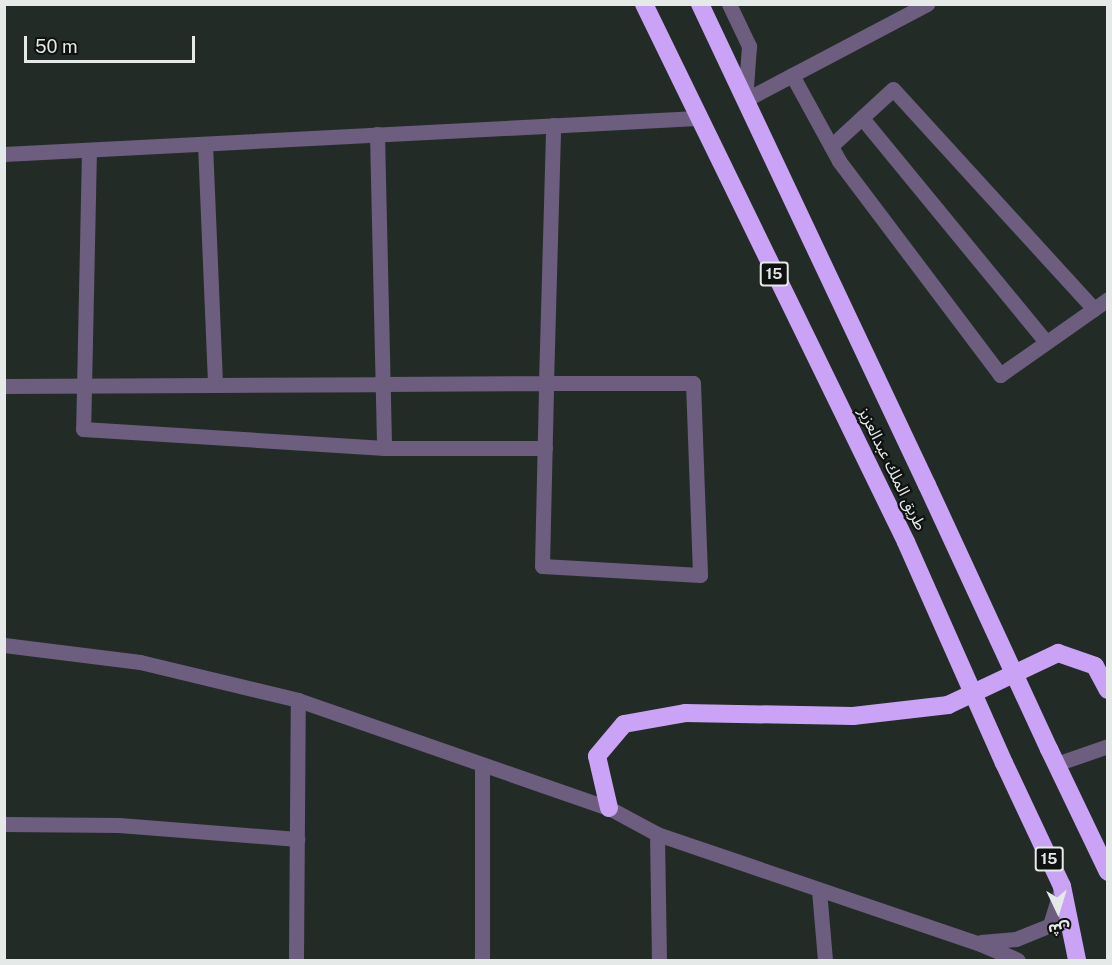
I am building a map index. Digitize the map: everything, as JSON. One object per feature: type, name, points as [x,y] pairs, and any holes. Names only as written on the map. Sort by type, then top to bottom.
[{"type":"highway","name":"طريق الملك عبدالعزيز","points":[[644,4],[697,118],[906,542],[1004,763],[1062,886],[1077,960]]},
{"type":"highway","name":"طريق الملك عبدالعزيز","points":[[700,4],[1107,873]]},
{"type":"highway","points":[[609,808],[597,756],[624,724],[686,713],[853,716],[948,705],[1058,653],[1095,666],[1107,690]]},
{"type":"street","points":[[729,4],[749,46],[745,100]]},
{"type":"street","points":[[745,100],[927,4]]},
{"type":"street","points":[[792,75],[831,146],[1000,375],[1107,299]]},
{"type":"street","points":[[831,146],[893,89],[1094,309]]},
{"type":"street","points":[[4,154],[697,118]]},
{"type":"street","points":[[862,118],[1046,342]]},
{"type":"street","points":[[4,386],[84,386],[215,385],[546,383],[693,382],[700,576],[542,566],[546,383],[553,125]]},
{"type":"street","points":[[377,135],[384,448]]},
{"type":"street","points":[[206,144],[215,385]]},
{"type":"street","points":[[89,150],[82,429],[384,448],[545,448]]},
{"type":"street","points":[[4,645],[140,662],[298,700],[482,766],[609,808],[657,834],[978,943],[1018,960]]},
{"type":"street","points":[[296,960],[298,700]]},
{"type":"street","points":[[1053,756],[1107,746]]},
{"type":"street","points":[[482,766],[482,960]]},
{"type":"street","points":[[4,824],[119,825],[297,839]]},
{"type":"street","points":[[657,834],[659,960]]},
{"type":"street","points":[[978,943],[1016,939],[1050,925],[1062,886]]},
{"type":"street","points":[[819,890],[825,960]]}]
